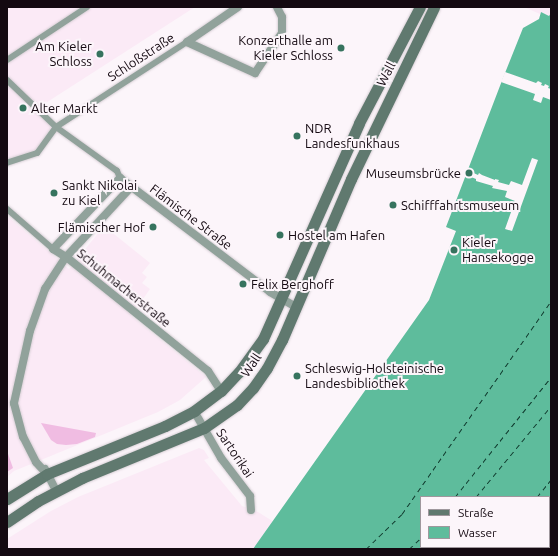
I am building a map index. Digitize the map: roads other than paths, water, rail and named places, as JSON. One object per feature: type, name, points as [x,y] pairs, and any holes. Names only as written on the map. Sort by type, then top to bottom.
[{"type":"main road","name":"Wall","points":[[7,499],[47,474],[165,426],[194,411],[221,391],[239,372],[263,339],[348,147],[376,89],[420,7]]},
{"type":"main road","name":"Wall","points":[[7,522],[56,491],[204,428],[236,405],[253,388],[267,368],[282,340],[363,153],[434,7]]},
{"type":"street","points":[[7,60],[87,7]]},
{"type":"street","name":"Schloßstraße","points":[[56,128],[238,7]]},
{"type":"street","points":[[186,42],[255,73],[282,33],[282,17],[278,7]]},
{"type":"street","points":[[7,80],[56,128],[37,152],[7,163]]},
{"type":"street","name":"Flämische Straße","points":[[56,128],[117,171],[120,178],[131,187],[282,299],[296,307]]},
{"type":"street","points":[[348,147],[363,153]]},
{"type":"street","points":[[53,249],[120,178]]},
{"type":"street","points":[[56,491],[47,474],[32,455],[23,437],[10,402],[30,331],[45,289],[66,257],[131,187]]},
{"type":"street","name":"Schuhmacherstraße","points":[[7,209],[53,249],[66,257],[208,371],[221,391]]},
{"type":"street","name":"Sartorikai","points":[[194,411],[221,458],[250,496],[251,510]]},
{"type":"water","points":[[541,12],[549,16],[551,13],[551,549],[253,549],[429,300],[456,231],[446,227],[523,28],[539,19]]},
{"type":"place","name":"Konzerthalle am Kieler Schloss","points":[[341,48]]},
{"type":"place","name":"Am Kieler Schloss","points":[[100,54]]},
{"type":"place","name":"Alter Markt","points":[[23,108]]},
{"type":"place","name":"NDR Landesfunkhaus","points":[[297,136]]},
{"type":"place","name":"Museumsbrücke","points":[[469,173]]},
{"type":"place","name":"Sankt Nikolai zu Kiel","points":[[54,193]]},
{"type":"place","name":"Schifffahrtsmuseum","points":[[393,205]]},
{"type":"place","name":"Flämischer Hof","points":[[153,227]]},
{"type":"place","name":"Hostel am Hafen","points":[[280,235]]},
{"type":"place","name":"Kieler Hansekogge","points":[[454,250]]},
{"type":"place","name":"Felix Berghoff","points":[[243,284]]},
{"type":"place","name":"Schleswig-Holsteinische Landesbibliothek","points":[[297,376]]}]
